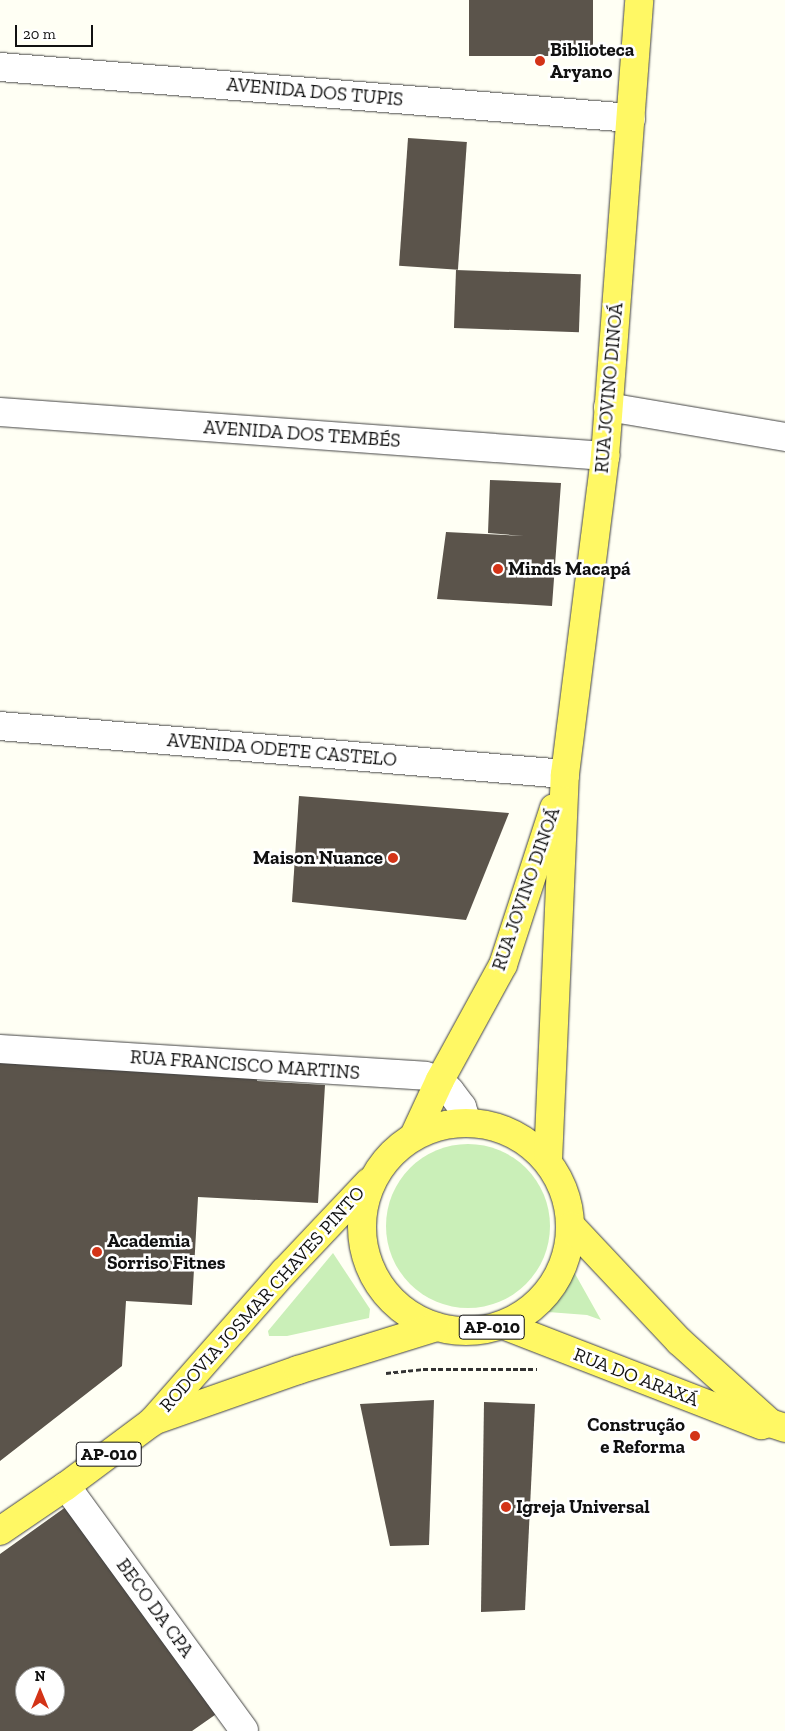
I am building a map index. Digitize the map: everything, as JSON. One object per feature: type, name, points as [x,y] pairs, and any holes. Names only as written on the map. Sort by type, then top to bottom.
[{"type":"main road","name":"RUA JOVINO DINOÁ","points":[[548,1160],[565,774],[605,456],[639,0]]},
{"type":"main road","name":"RUA JOVINO DINOÁ","points":[[414,1136],[440,1080],[503,965],[565,774]]},
{"type":"main road","name":"AP-010","points":[[467,1122],[497,1127],[511,1133],[525,1140],[548,1160],[565,1191],[571,1226],[566,1258],[553,1286],[531,1309],[503,1325],[470,1331],[437,1327],[409,1315],[385,1294],[369,1268],[361,1237],[363,1206],[373,1177],[390,1153],[414,1136],[440,1125],[467,1122]]},
{"type":"main road","name":"RODOVIA JOSMAR CHAVES PINTO","points":[[0,1530],[66,1486],[152,1422],[284,1272],[373,1177]]},
{"type":"main road","name":"RUA DO ARAXÁ","points":[[571,1226],[679,1341],[778,1426]]},
{"type":"main road","name":"RUA DO ARAXÁ","points":[[503,1325],[761,1425],[778,1426]]},
{"type":"main road","name":"RODOVIA JOSMAR CHAVES PINTO","points":[[152,1422],[298,1370],[437,1327]]},
{"type":"street","name":"AVENIDA DOS TUPIS","points":[[0,67],[631,118]]},
{"type":"street","points":[[608,407],[785,437]]},
{"type":"street","name":"AVENIDA DOS TEMBÉS","points":[[0,412],[605,456]]},
{"type":"street","name":"AVENIDA ODETE CASTELO","points":[[0,726],[565,774]]},
{"type":"street","name":"RUA FRANCISCO MARTINS","points":[[0,1049],[425,1076],[440,1080]]},
{"type":"street","points":[[440,1080],[462,1107],[467,1122]]},
{"type":"street","name":"BECO DA CPA","points":[[66,1486],[244,1730]]},
{"type":"path","points":[[384,1373],[423,1369],[504,1367],[544,1369]]},
{"type":"green space","points":[[476,1144],[499,1150],[514,1158],[526,1168],[536,1180],[547,1202],[550,1226],[547,1250],[536,1272],[526,1284],[514,1294],[492,1305],[460,1308],[444,1305],[422,1294],[400,1272],[389,1250],[386,1218],[389,1202],[400,1180],[422,1158],[444,1147]]},
{"type":"green space","points":[[333,1253],[370,1309],[369,1318],[287,1336],[269,1336],[268,1331]]},
{"type":"green space","points":[[574,1272],[601,1320],[587,1315],[548,1312],[564,1294]]},
{"type":"building","points":[[469,0],[593,0],[593,56],[469,56]]},
{"type":"building","points":[[408,138],[467,142],[458,270],[399,266]]},
{"type":"building","points":[[456,270],[581,274],[579,332],[454,328]]},
{"type":"building","name":"Minds Macapá","points":[[490,480],[561,483],[552,606],[437,599],[446,532],[524,536],[488,533]]},
{"type":"building","name":"Maison Nuance","points":[[299,796],[509,813],[466,920],[292,902]]},
{"type":"building","name":"Academia Sorriso Fitnes","points":[[0,1054],[258,1068],[257,1081],[325,1085],[318,1203],[198,1197],[192,1305],[126,1301],[122,1366],[0,1461]]},
{"type":"building","points":[[434,1400],[429,1545],[390,1546],[360,1404]]},
{"type":"building","name":"Igreja Universal","points":[[484,1402],[535,1404],[525,1610],[481,1612]]},
{"type":"building","points":[[70,1504],[222,1710],[192,1731],[0,1731],[0,1554]]},
{"type":"place","name":"Biblioteca Aryano","points":[[540,61]]},
{"type":"place","name":"Minds Macapá","points":[[498,569]]},
{"type":"place","name":"Maison Nuance","points":[[393,858]]},
{"type":"place","name":"Academia Sorriso Fitnes","points":[[97,1252]]},
{"type":"place","name":"Construção e Reforma","points":[[695,1436]]},
{"type":"place","name":"Igreja Universal","points":[[506,1507]]}]
